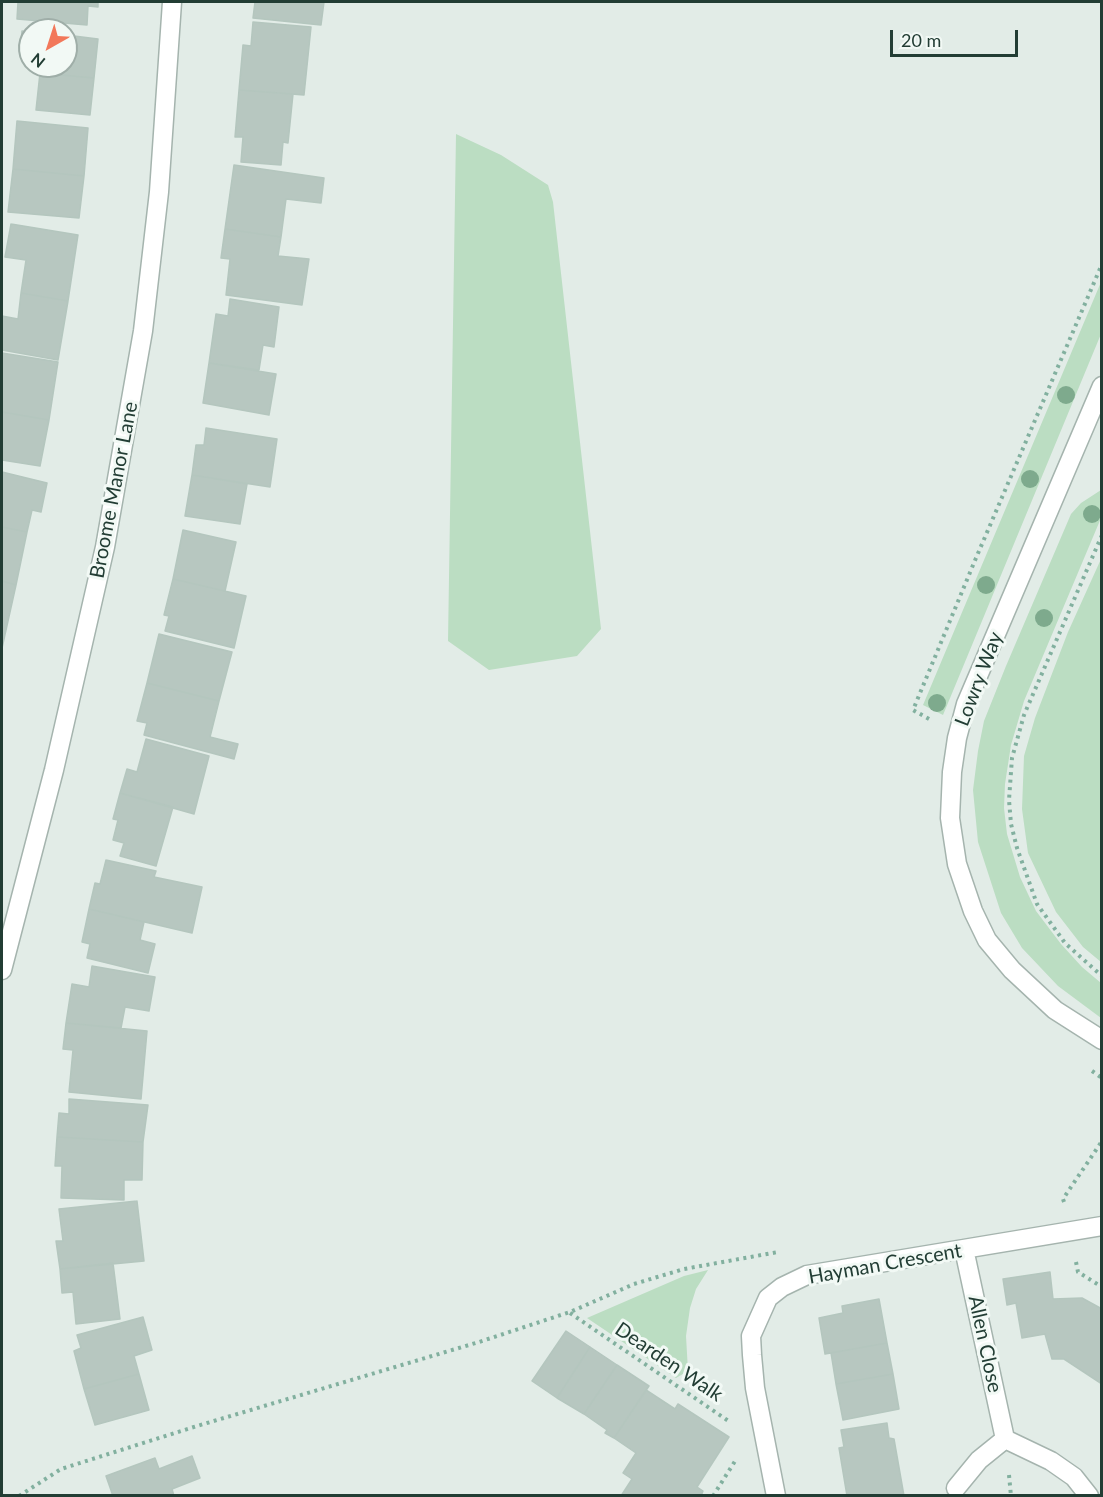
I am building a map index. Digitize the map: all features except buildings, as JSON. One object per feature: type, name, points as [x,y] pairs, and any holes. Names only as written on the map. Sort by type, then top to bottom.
[{"type":"street","name":"Broome Manor Lane","points":[[2,970],[54,770],[107,536],[143,331],[159,192],[172,2]]},
{"type":"street","name":"Lowry Way","points":[[1101,386],[966,704],[957,738],[952,772],[950,818],[957,864],[987,940],[1012,970],[1055,1010],[1101,1040]]},
{"type":"street","name":"Hayman Crescent","points":[[776,1496],[755,1388],[751,1336],[768,1298],[782,1287],[807,1275],[1101,1227]]},
{"type":"street","name":"Allen Close","points":[[964,1249],[1005,1438]]},
{"type":"street","points":[[956,1488],[979,1460],[1005,1438],[1051,1461],[1074,1477],[1089,1496]]},
{"type":"path","points":[[1101,534],[1024,716],[1012,758],[1009,801],[1011,824],[1017,848],[1037,904],[1065,943],[1101,976]]},
{"type":"path","points":[[19,1496],[62,1469],[197,1426],[479,1342],[570,1312],[634,1284],[684,1269],[789,1250]]},
{"type":"path","name":"Dearden Walk","points":[[570,1312],[768,1447]]},
{"type":"path","points":[[713,1496],[751,1436]]},
{"type":"green space","points":[[456,134],[501,155],[548,185],[553,202],[601,629],[577,656],[489,670],[448,641]]},
{"type":"green space","points":[[1101,282],[1101,334],[943,715],[923,705]]},
{"type":"green space","points":[[1101,490],[1101,518],[1024,701],[1011,745],[1004,808],[1007,834],[1020,877],[1036,911],[1061,944],[1082,967],[1101,983],[1101,1018],[1058,986],[1022,948],[1001,913],[978,842],[973,790],[984,721],[1006,666],[1071,514],[1081,503]]},
{"type":"green space","points":[[1101,559],[1101,962],[1083,947],[1056,912],[1028,853],[1022,809],[1024,756],[1035,718],[1068,632]]},
{"type":"green space","points":[[708,1270],[696,1289],[690,1308],[686,1336],[688,1371],[676,1378],[587,1318],[684,1276]]}]
